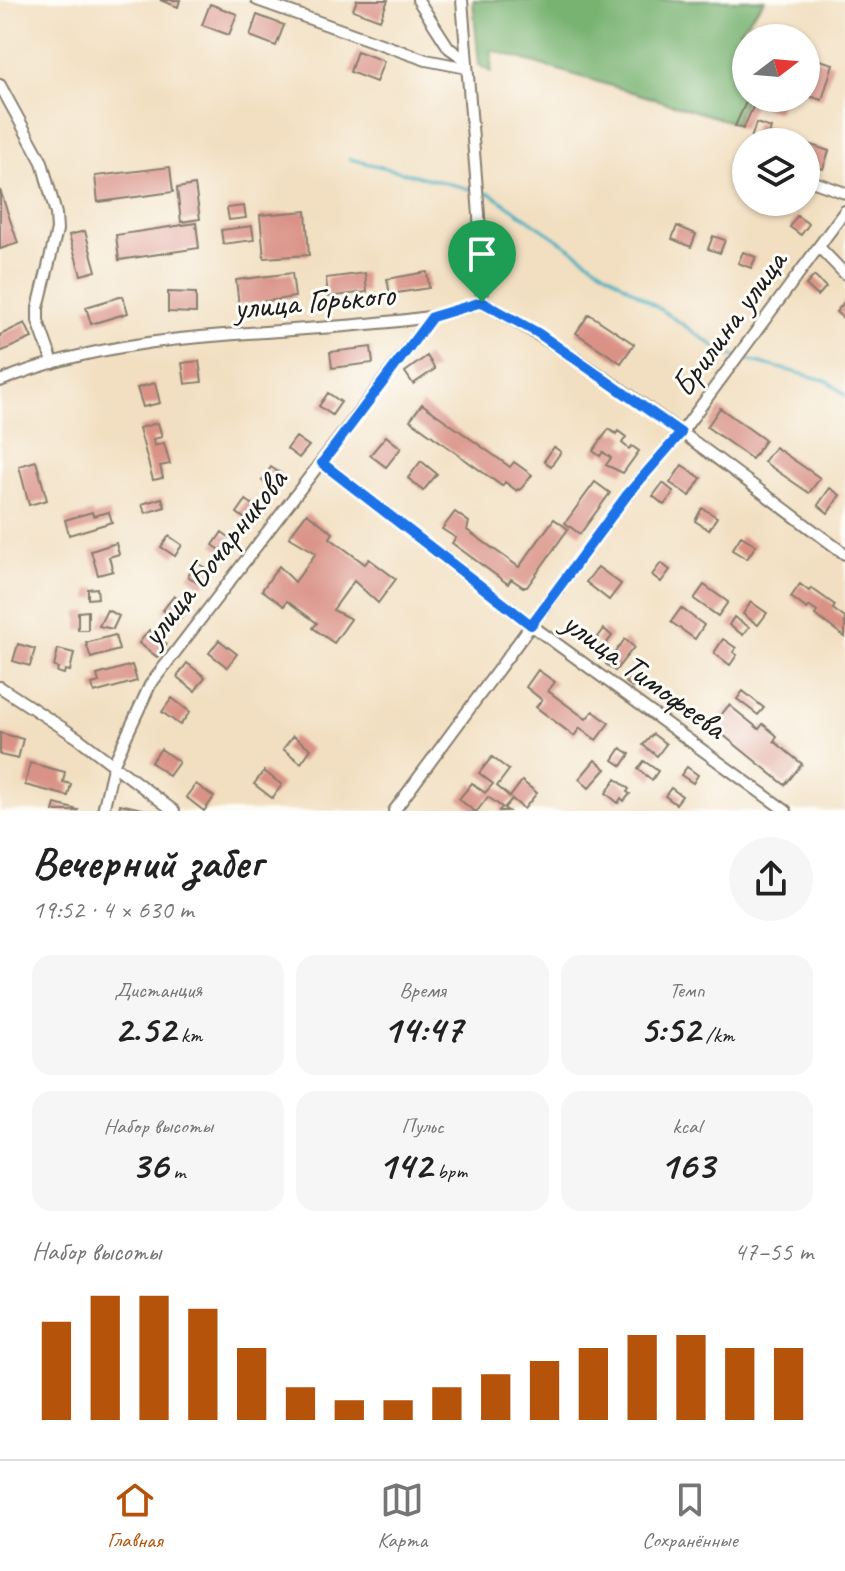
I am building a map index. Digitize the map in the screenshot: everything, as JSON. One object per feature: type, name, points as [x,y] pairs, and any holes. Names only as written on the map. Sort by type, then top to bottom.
[{"type":"street","points":[[257,0],[426,60],[466,64]]},
{"type":"street","points":[[418,0],[449,48],[466,64]]},
{"type":"street","points":[[462,0],[479,215],[482,302],[538,333],[845,554]]},
{"type":"street","points":[[0,85],[42,162],[56,214],[57,230],[38,308],[38,321],[53,363]]},
{"type":"street","points":[[0,112],[16,115]]},
{"type":"street","points":[[820,184],[845,193]]},
{"type":"street","name":"Брилина улица","points":[[394,811],[627,495],[681,433],[845,211]]},
{"type":"street","points":[[819,247],[845,274]]},
{"type":"street","name":"улица Горького","points":[[0,381],[53,363],[133,345],[432,317],[482,302]]},
{"type":"street","name":"улица Бочарникова","points":[[103,811],[114,763],[150,685],[432,317]]},
{"type":"street","name":"улица Тимофеева","points":[[322,463],[531,625],[786,811]]},
{"type":"street","points":[[0,687],[114,763],[174,811]]},
{"type":"green space","points":[[473,0],[765,0],[745,24],[732,24],[732,112],[740,112],[735,123],[492,50],[491,72],[479,65]]},
{"type":"building","points":[[160,0],[180,0],[178,7]]},
{"type":"building","points":[[357,0],[388,0],[380,20],[353,10]]},
{"type":"building","points":[[210,4],[237,14],[229,35],[202,25]]},
{"type":"building","points":[[257,15],[284,25],[276,46],[250,36]]},
{"type":"building","points":[[357,51],[384,61],[376,82],[350,72]]},
{"type":"building","points":[[820,60],[833,64],[820,99]]},
{"type":"building","points":[[741,112],[751,112],[743,128],[735,126]]},
{"type":"building","points":[[756,123],[771,128],[754,128]]},
{"type":"building","points":[[820,148],[829,151],[823,169],[820,168]]},
{"type":"building","points":[[170,167],[173,192],[98,202],[95,176]]},
{"type":"building","points":[[195,185],[200,219],[181,222],[177,188]]},
{"type":"building","points":[[0,190],[18,243],[0,249]]},
{"type":"building","points":[[244,206],[246,218],[229,220],[227,208]]},
{"type":"building","points":[[306,211],[309,255],[264,258],[260,215]]},
{"type":"building","points":[[797,216],[809,224],[801,235],[790,227]]},
{"type":"building","points":[[196,223],[199,248],[119,260],[116,235]]},
{"type":"building","points":[[252,226],[254,240],[223,244],[221,230]]},
{"type":"building","points":[[677,226],[696,234],[691,247],[672,239]]},
{"type":"building","points":[[85,231],[96,271],[81,275],[69,235]]},
{"type":"building","points":[[713,236],[725,240],[720,253],[708,249]]},
{"type":"building","points":[[743,252],[756,257],[751,268],[738,263]]},
{"type":"building","points":[[427,272],[429,288],[390,294],[387,279]]},
{"type":"building","points":[[292,273],[295,297],[239,305],[236,280]]},
{"type":"building","points":[[365,273],[367,292],[328,297],[326,278]]},
{"type":"building","points":[[814,276],[826,287],[818,296],[806,285]]},
{"type":"building","points":[[168,292],[196,293],[196,313],[168,312]]},
{"type":"building","points":[[123,296],[128,313],[91,324],[86,307]]},
{"type":"building","points":[[845,301],[845,320],[836,312]]},
{"type":"building","points":[[589,314],[634,344],[621,363],[576,333]]},
{"type":"building","points":[[25,323],[32,338],[0,352],[0,335]]},
{"type":"building","points":[[371,347],[373,363],[332,368],[330,352]]},
{"type":"building","points":[[427,356],[435,369],[413,384],[405,372]]},
{"type":"building","points":[[199,361],[202,382],[185,384],[182,363]]},
{"type":"building","points":[[155,383],[160,403],[143,407],[137,388]]},
{"type":"building","points":[[328,393],[341,402],[332,415],[319,406]]},
{"type":"building","points":[[422,404],[510,467],[514,462],[532,475],[520,490],[505,482],[502,486],[410,420]]},
{"type":"building","points":[[720,408],[765,440],[752,459],[707,427]]},
{"type":"building","points":[[158,423],[162,437],[153,439],[154,446],[164,443],[170,464],[160,466],[163,478],[153,480],[139,428]]},
{"type":"building","points":[[609,429],[626,437],[622,443],[629,449],[632,446],[639,451],[623,473],[606,465],[611,458],[603,452],[600,456],[593,451]]},
{"type":"building","points":[[386,436],[401,448],[386,467],[370,455]]},
{"type":"building","points":[[296,437],[309,446],[299,458],[287,449]]},
{"type":"building","points":[[554,447],[561,452],[551,466],[544,461]]},
{"type":"building","points":[[775,447],[820,478],[809,493],[764,462]]},
{"type":"building","points":[[36,461],[47,500],[29,505],[19,466]]},
{"type":"building","points":[[421,461],[437,474],[423,491],[408,478]]},
{"type":"building","points":[[682,465],[701,478],[690,496],[670,483]]},
{"type":"building","points":[[271,467],[281,474],[272,487],[262,481]]},
{"type":"building","points":[[595,482],[610,493],[580,534],[565,523]]},
{"type":"building","points":[[663,483],[674,492],[664,505],[653,496]]},
{"type":"building","points":[[830,488],[840,495],[828,513],[818,505]]},
{"type":"building","points":[[162,498],[165,507],[145,513],[142,504]]},
{"type":"building","points":[[246,500],[261,510],[252,524],[237,513]]},
{"type":"building","points":[[702,508],[717,517],[709,530],[695,521]]},
{"type":"building","points":[[92,512],[93,516],[109,512],[112,522],[69,535],[65,520]]},
{"type":"building","points":[[455,512],[469,522],[467,530],[519,567],[554,519],[568,529],[527,587],[523,587],[511,579],[508,584],[452,543],[456,538],[442,529]]},
{"type":"building","points":[[307,513],[333,533],[330,538],[365,564],[369,559],[396,579],[378,603],[354,581],[333,610],[351,619],[334,643],[313,628],[317,623],[287,601],[284,606],[262,590],[279,566],[295,582],[316,553],[289,537]]},
{"type":"building","points":[[222,532],[237,543],[229,556],[213,545]]},
{"type":"building","points":[[169,536],[182,545],[175,556],[161,547]]},
{"type":"building","points":[[741,536],[756,545],[747,559],[732,550]]},
{"type":"building","points":[[116,543],[119,554],[109,557],[113,571],[98,575],[91,551]]},
{"type":"building","points":[[198,563],[213,573],[203,587],[188,576]]},
{"type":"building","points":[[661,563],[670,570],[661,582],[652,575]]},
{"type":"building","points":[[598,567],[621,584],[609,600],[586,582]]},
{"type":"building","points":[[800,584],[835,605],[833,609],[845,618],[845,637],[815,615],[817,612],[809,606],[807,609],[791,597]]},
{"type":"building","points":[[704,585],[728,602],[718,616],[694,599]]},
{"type":"building","points":[[97,588],[98,598],[88,599],[88,589]]},
{"type":"building","points":[[174,596],[189,607],[178,621],[163,610]]},
{"type":"building","points":[[751,602],[767,613],[758,625],[743,614]]},
{"type":"building","points":[[681,608],[704,625],[695,639],[671,622]]},
{"type":"building","points":[[107,610],[119,616],[113,629],[99,626]]},
{"type":"building","points":[[88,611],[88,630],[78,630],[78,612]]},
{"type":"building","points":[[734,617],[749,627],[743,635],[729,625]]},
{"type":"building","points":[[604,629],[612,636],[603,648],[595,641]]},
{"type":"building","points":[[149,630],[167,644],[157,657],[139,643]]},
{"type":"building","points":[[115,635],[119,650],[91,658],[86,643]]},
{"type":"building","points":[[625,639],[634,647],[615,671],[606,664]]},
{"type":"building","points":[[723,639],[736,648],[733,652],[737,655],[730,665],[714,653]]},
{"type":"building","points":[[219,640],[237,654],[227,667],[209,653]]},
{"type":"building","points":[[18,644],[35,649],[30,666],[13,661]]},
{"type":"building","points":[[58,649],[74,653],[70,671],[65,670],[64,674],[54,667]]},
{"type":"building","points":[[187,663],[205,677],[195,691],[177,677]]},
{"type":"building","points":[[132,665],[137,681],[94,693],[92,684],[99,682],[97,675]]},
{"type":"building","points":[[632,668],[641,675],[632,687],[623,680]]},
{"type":"building","points":[[538,670],[555,682],[548,691],[586,719],[593,711],[609,723],[596,740],[580,728],[574,736],[536,707],[542,700],[526,687]]},
{"type":"building","points":[[743,691],[764,708],[758,715],[737,699]]},
{"type":"building","points":[[172,698],[190,712],[180,725],[162,712]]},
{"type":"building","points":[[729,705],[759,729],[763,724],[777,736],[774,741],[802,764],[785,785],[712,726]]},
{"type":"building","points":[[0,733],[23,739],[18,759],[0,755]]},
{"type":"building","points":[[653,734],[666,744],[657,756],[643,745]]},
{"type":"building","points":[[293,736],[311,749],[301,763],[283,749]]},
{"type":"building","points":[[621,748],[630,754],[622,766],[613,760]]},
{"type":"building","points":[[161,749],[179,762],[169,776],[151,762]]},
{"type":"building","points":[[492,757],[509,770],[497,786],[510,797],[522,781],[537,793],[524,809],[512,799],[504,808],[508,811],[499,811],[502,807],[488,797],[474,811],[459,799],[472,783],[485,793],[493,784],[479,773]]},
{"type":"building","points":[[595,760],[606,769],[589,788],[579,779]]},
{"type":"building","points":[[644,761],[658,771],[652,780],[638,769]]},
{"type":"building","points":[[30,763],[65,772],[63,782],[71,784],[68,796],[25,785]]},
{"type":"building","points":[[687,767],[698,775],[693,783],[681,775]]},
{"type":"building","points":[[264,771],[282,785],[272,798],[254,784]]},
{"type":"building","points":[[616,779],[629,789],[627,792],[630,794],[618,803],[606,793]]},
{"type":"building","points":[[196,784],[214,797],[204,811],[186,797]]},
{"type":"building","points":[[671,788],[682,796],[676,804],[665,796]]},
{"type":"building","points":[[55,804],[78,810],[53,811]]},
{"type":"building","points":[[120,804],[147,810],[119,811]]},
{"type":"waterway","points":[[350,159],[474,190]]},
{"type":"waterway","points":[[482,192],[491,194],[726,354],[828,381],[845,395]]},
{"type":"route","points":[[482,302],[538,333],[681,433],[627,495],[531,625],[322,463],[432,317],[482,302]]}]
